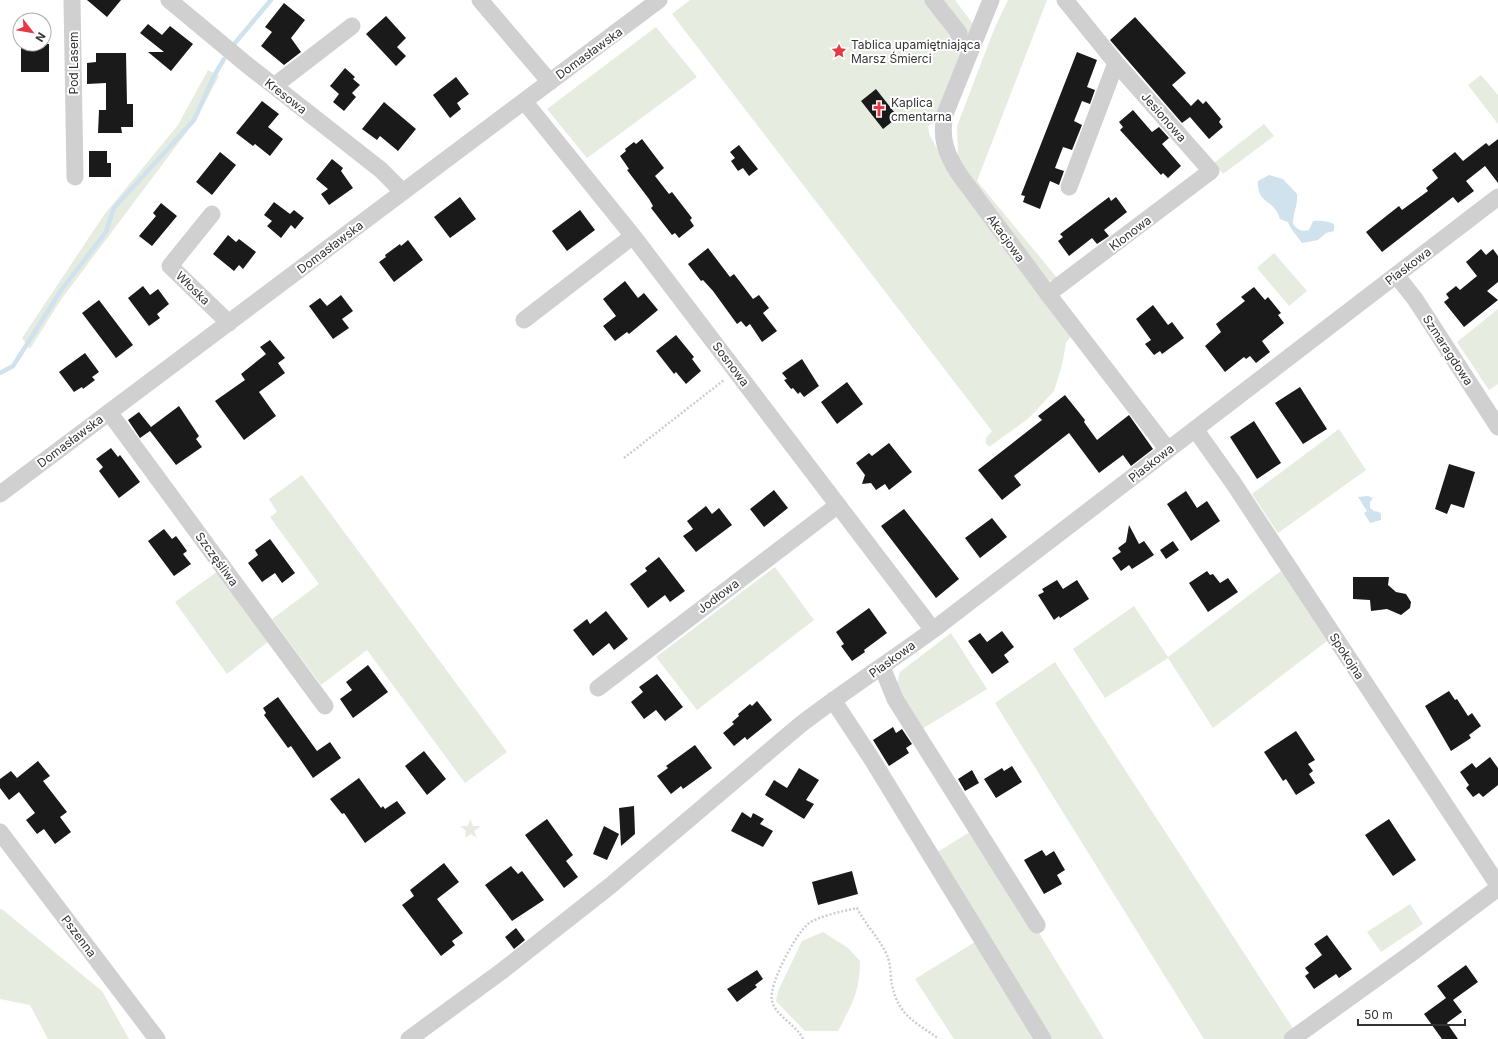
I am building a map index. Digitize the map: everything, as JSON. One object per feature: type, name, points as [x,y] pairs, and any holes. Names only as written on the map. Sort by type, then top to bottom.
[{"type":"street","name":"Pod Lasem","points":[[72,0],[75,177]]},
{"type":"street","points":[[480,0],[550,82]]},
{"type":"street","name":"Domasławska","points":[[0,494],[659,0]]},
{"type":"street","points":[[933,0],[958,33],[959,40]]},
{"type":"street","name":"Akacjowa","points":[[991,0],[945,114],[943,140],[950,160],[958,174],[1048,294],[1168,450]]},
{"type":"street","name":"Jesionowa","points":[[1065,0],[1116,64],[1212,171]]},
{"type":"street","name":"Kresowa","points":[[176,2],[274,86],[381,170],[403,192]]},
{"type":"street","points":[[274,86],[352,26]]},
{"type":"street","points":[[1069,187],[1116,64]]},
{"type":"street","name":"Sosnowa","points":[[524,101],[634,236],[933,630]]},
{"type":"street","name":"Klonowa","points":[[1048,294],[1212,171]]},
{"type":"street","name":"Piaskowa","points":[[409,1039],[502,971],[610,886],[800,725],[933,630],[1498,197]]},
{"type":"street","name":"Włoska","points":[[212,214],[170,266],[229,323]]},
{"type":"street","points":[[524,320],[634,236]]},
{"type":"street","name":"Szmaragdowa","points":[[1396,275],[1415,299],[1498,427]]},
{"type":"street","name":"Szczęśliwa","points":[[109,412],[325,706]]},
{"type":"street","name":"Spokojna","points":[[1194,429],[1230,478],[1498,886]]},
{"type":"street","name":"Jodłowa","points":[[598,688],[838,505]]},
{"type":"street","points":[[882,667],[896,699],[1037,924]]},
{"type":"street","points":[[833,700],[873,761],[1043,1039]]},
{"type":"street","name":"Pszenna","points":[[0,832],[157,1039]]},
{"type":"street","points":[[1292,1039],[1498,886]]},
{"type":"path","points":[[624,458],[736,371]]},
{"type":"path","points":[[803,1039],[800,1033],[778,1013],[772,1001],[772,989],[792,944],[808,924],[857,908],[888,956],[892,986],[904,1013],[914,1023],[940,1039]]},
{"type":"shaded area","points":[[690,0],[955,0],[973,24],[939,120],[928,126],[929,134],[949,171],[1072,335],[1066,343],[1062,365],[1054,391],[1029,418],[989,447],[986,443],[986,438],[992,431],[672,14]]},
{"type":"shaded area","points":[[1008,0],[1047,0],[977,181],[1058,279],[1048,281],[1042,277],[958,158],[957,126],[995,27]]},
{"type":"shaded area","points":[[656,27],[697,77],[587,158],[547,109]]},
{"type":"shaded area","points":[[208,70],[219,76],[195,121],[60,301],[30,349],[22,338],[104,215],[178,125]]},
{"type":"shaded area","points":[[1481,75],[1498,95],[1498,124],[1468,85]]},
{"type":"shaded area","points":[[1264,124],[1274,136],[1223,174],[1214,163]]},
{"type":"shaded area","points":[[1274,253],[1307,291],[1289,306],[1257,268]]},
{"type":"shaded area","points":[[1498,309],[1498,384],[1489,390],[1457,342]]},
{"type":"shaded area","points":[[1339,429],[1366,470],[1278,533],[1252,494]]},
{"type":"shaded area","points":[[302,475],[507,752],[465,783],[367,650],[321,685],[272,619],[319,584],[270,517],[277,512],[269,499]]},
{"type":"shaded area","points":[[775,567],[814,620],[697,710],[656,657]]},
{"type":"shaded area","points":[[218,571],[269,641],[227,674],[175,602]]},
{"type":"shaded area","points":[[1281,571],[1327,641],[1213,728],[1168,658],[1105,698],[1073,649],[1134,606],[1168,657]]},
{"type":"shaded area","points":[[951,633],[987,689],[922,729],[896,688],[900,672]]},
{"type":"shaded area","points":[[1055,662],[1294,1030],[1282,1039],[1204,1039],[995,703]]},
{"type":"shaded area","points":[[470,819],[473,826],[481,826],[474,831],[477,838],[471,834],[465,838],[466,831],[460,826],[468,826]]},
{"type":"shaded area","points":[[973,830],[1039,933],[1104,1039],[1052,1039],[936,853]]},
{"type":"shaded area","points":[[1410,904],[1423,924],[1381,952],[1367,932]]},
{"type":"shaded area","points":[[0,909],[102,991],[129,1039],[48,1039],[30,1005],[0,999]]},
{"type":"shaded area","points":[[823,932],[848,948],[860,961],[859,981],[854,998],[838,1031],[805,1031],[776,1001],[778,991],[802,941]]},
{"type":"shaded area","points":[[975,942],[1034,1039],[954,1039],[915,979]]},
{"type":"water","points":[[1269,175],[1283,179],[1297,194],[1293,224],[1296,228],[1302,231],[1309,230],[1313,221],[1321,221],[1334,224],[1334,231],[1326,233],[1318,240],[1302,243],[1288,222],[1280,219],[1274,208],[1260,194],[1258,189],[1258,181]]},
{"type":"water","points":[[1368,496],[1373,498],[1370,502],[1370,508],[1381,514],[1381,520],[1370,523],[1364,513],[1367,511],[1358,497]]},
{"type":"building","points":[[87,0],[121,0],[107,17]]},
{"type":"building","points":[[284,3],[305,20],[291,38],[301,52],[284,65],[261,46],[272,32],[265,27]]},
{"type":"building","points":[[386,16],[406,38],[397,47],[406,56],[396,66],[366,34]]},
{"type":"building","points":[[1135,17],[1186,73],[1172,85],[1191,106],[1198,99],[1203,104],[1206,101],[1221,119],[1219,122],[1223,127],[1209,139],[1190,117],[1182,123],[1110,40]]},
{"type":"building","points":[[148,24],[162,35],[170,26],[193,44],[171,71],[148,52],[164,52],[140,33]]},
{"type":"building","points":[[21,52],[49,52],[49,72],[21,72]]},
{"type":"building","points":[[1077,52],[1097,60],[1087,87],[1095,90],[1090,104],[1082,101],[1074,121],[1082,125],[1072,150],[1063,147],[1055,168],[1064,171],[1059,185],[1050,181],[1040,209],[1023,202],[1025,196],[1021,195]]},
{"type":"building","points":[[96,53],[126,53],[127,104],[133,104],[133,127],[121,127],[122,133],[98,133],[99,110],[106,110],[106,83],[87,84],[87,63],[96,62]]},
{"type":"building","points":[[345,68],[355,77],[353,79],[360,85],[352,93],[356,97],[344,111],[333,102],[339,94],[330,86]]},
{"type":"building","points":[[456,77],[469,94],[457,103],[461,109],[450,118],[433,95]]},
{"type":"building","name":"Kaplica cmentarna","points":[[876,89],[898,117],[883,129],[861,101]]},
{"type":"building","points":[[262,101],[279,114],[268,127],[283,139],[270,156],[255,144],[253,146],[236,133]]},
{"type":"building","points":[[384,102],[416,129],[398,151],[380,136],[377,140],[362,129]]},
{"type":"building","points":[[1133,110],[1152,132],[1159,127],[1169,138],[1162,144],[1181,166],[1168,178],[1163,173],[1161,175],[1120,130],[1123,127],[1119,122]]},
{"type":"building","points":[[642,139],[664,168],[655,176],[669,194],[672,192],[692,218],[690,220],[694,226],[679,238],[675,233],[672,235],[651,208],[653,206],[649,199],[627,170],[629,169],[620,156],[626,151],[625,149],[634,142],[636,144]]},
{"type":"building","points":[[1498,139],[1498,183],[1485,166],[1466,181],[1474,191],[1458,203],[1453,197],[1382,252],[1366,232],[1399,206],[1402,210],[1428,191],[1426,188],[1438,178],[1432,170],[1455,152],[1463,161],[1486,143],[1489,146]]},
{"type":"building","points":[[739,145],[758,169],[749,176],[743,168],[738,171],[731,161],[735,158],[730,152]]},
{"type":"building","points":[[89,151],[107,151],[107,163],[111,163],[111,177],[89,177]]},
{"type":"building","points":[[220,152],[236,165],[212,195],[196,182]]},
{"type":"building","points":[[332,159],[343,168],[341,171],[353,188],[329,205],[321,194],[328,189],[316,179]]},
{"type":"building","points":[[460,197],[476,219],[450,238],[434,217]]},
{"type":"building","points":[[1109,197],[1111,201],[1116,197],[1127,212],[1104,230],[1109,236],[1097,244],[1092,238],[1069,256],[1058,241],[1063,237],[1060,234]]},
{"type":"building","points":[[274,202],[290,214],[294,210],[304,218],[295,229],[291,225],[281,238],[267,226],[272,221],[264,215]]},
{"type":"building","points":[[161,203],[177,216],[152,246],[139,236],[156,216],[153,213]]},
{"type":"building","points":[[580,210],[595,230],[567,251],[552,231]]},
{"type":"building","points":[[228,235],[236,242],[239,239],[256,252],[243,269],[239,265],[234,271],[213,254]]},
{"type":"building","points":[[408,240],[423,260],[394,282],[379,262],[386,257],[385,255],[400,244],[401,246]]},
{"type":"building","points":[[708,248],[730,277],[734,274],[753,299],[759,295],[769,308],[763,313],[777,331],[762,342],[750,324],[746,327],[741,321],[737,324],[713,291],[703,280],[701,281],[688,264]]},
{"type":"building","points":[[1481,249],[1486,255],[1493,249],[1498,256],[1498,282],[1487,291],[1498,300],[1464,327],[1444,302],[1449,298],[1446,294],[1456,286],[1460,290],[1477,276],[1466,262]]},
{"type":"building","points":[[625,281],[638,298],[644,293],[658,310],[629,334],[627,332],[615,341],[603,326],[616,316],[603,299]]},
{"type":"building","points":[[143,286],[150,295],[158,289],[169,304],[157,314],[160,318],[149,326],[128,298]]},
{"type":"building","points":[[1254,287],[1265,300],[1268,297],[1281,313],[1278,315],[1284,323],[1262,341],[1270,352],[1256,363],[1250,356],[1246,359],[1244,357],[1225,372],[1205,346],[1221,332],[1216,324],[1245,301],[1241,297]]},
{"type":"building","points":[[341,295],[353,311],[342,319],[349,328],[333,339],[309,306],[320,298],[327,306]]},
{"type":"building","points":[[99,300],[133,345],[116,358],[82,313]]},
{"type":"building","points":[[1153,305],[1168,325],[1172,322],[1184,338],[1162,354],[1160,351],[1154,355],[1145,344],[1151,340],[1136,319]]},
{"type":"building","points":[[676,335],[694,357],[692,359],[701,371],[686,384],[676,372],[674,374],[656,351]]},
{"type":"building","points":[[270,340],[285,358],[278,363],[285,373],[259,392],[276,416],[244,440],[215,401],[245,380],[241,374],[266,354],[260,347]]},
{"type":"building","points":[[85,353],[99,372],[92,377],[95,380],[83,389],[82,387],[74,392],[59,372]]},
{"type":"building","points":[[802,359],[819,386],[804,397],[800,392],[798,394],[793,388],[791,389],[784,380],[787,379],[782,373]]},
{"type":"building","points":[[847,382],[863,404],[837,424],[821,402]]},
{"type":"building","points":[[1300,387],[1327,429],[1303,444],[1275,403]]},
{"type":"building","points":[[1065,395],[1085,420],[1084,422],[1097,440],[1129,415],[1153,449],[1131,466],[1123,455],[1099,473],[1069,433],[1014,476],[1021,485],[1002,500],[978,470],[1042,420],[1038,416]]},
{"type":"building","points":[[179,406],[199,436],[196,439],[202,447],[176,465],[150,431],[140,438],[128,420],[139,412],[151,427]]},
{"type":"building","points":[[1254,421],[1281,463],[1257,479],[1230,437]]},
{"type":"building","points":[[889,443],[912,472],[889,490],[885,484],[876,490],[871,483],[862,484],[865,475],[856,463],[869,453],[872,456]]},
{"type":"building","points":[[111,448],[118,457],[120,455],[140,482],[119,498],[99,471],[103,467],[96,459]]},
{"type":"building","points":[[1449,464],[1475,472],[1464,508],[1451,504],[1447,514],[1435,509]]},
{"type":"building","points":[[774,490],[788,508],[764,527],[750,509]]},
{"type":"building","points":[[1186,491],[1197,508],[1207,501],[1220,521],[1191,541],[1167,504]]},
{"type":"building","points":[[706,506],[712,514],[719,508],[732,525],[696,552],[683,536],[693,529],[687,521]]},
{"type":"building","points":[[904,509],[959,579],[936,598],[881,526]]},
{"type":"building","points":[[992,518],[1007,537],[980,558],[965,538]]},
{"type":"building","points":[[1129,525],[1139,544],[1144,541],[1154,555],[1132,569],[1129,565],[1121,571],[1112,558],[1121,552],[1118,548],[1126,542]]},
{"type":"building","points":[[164,529],[172,539],[176,536],[187,551],[183,554],[191,564],[174,576],[148,541]]},
{"type":"building","points":[[270,539],[295,573],[282,583],[275,573],[262,582],[248,563],[258,555],[255,550]]},
{"type":"building","points":[[1173,541],[1179,550],[1166,559],[1160,550]]},
{"type":"building","points":[[659,557],[685,591],[670,602],[665,595],[648,608],[630,584],[647,571],[645,568]]},
{"type":"building","points":[[1207,571],[1210,575],[1213,574],[1220,583],[1228,578],[1238,592],[1208,612],[1189,583]]},
{"type":"building","points":[[1353,577],[1389,577],[1388,585],[1396,592],[1406,594],[1411,602],[1410,608],[1401,615],[1387,609],[1371,611],[1370,600],[1353,599]]},
{"type":"building","points":[[1057,580],[1063,589],[1077,580],[1089,599],[1060,618],[1059,616],[1054,620],[1038,595],[1044,592],[1042,589]]},
{"type":"building","points":[[869,608],[887,633],[852,661],[841,646],[844,644],[836,632]]},
{"type":"building","points":[[606,611],[628,639],[614,650],[609,643],[593,656],[573,630],[587,619],[590,624]]},
{"type":"building","points":[[1002,631],[1014,647],[1004,655],[1009,662],[992,674],[968,641],[980,633],[987,642]]},
{"type":"building","points":[[368,665],[388,692],[353,718],[340,699],[352,690],[346,682]]},
{"type":"building","points":[[657,674],[683,707],[665,721],[656,710],[644,719],[631,702],[643,692],[639,687]]},
{"type":"building","points":[[1449,691],[1455,700],[1457,699],[1468,716],[1472,713],[1481,726],[1469,735],[1471,738],[1451,751],[1425,706]]},
{"type":"building","points":[[278,697],[317,751],[330,742],[341,758],[313,778],[291,746],[288,748],[264,715],[266,713],[263,708]]},
{"type":"building","points":[[757,701],[772,720],[747,740],[745,737],[734,746],[723,733],[734,724],[732,722],[739,716],[738,714],[750,704],[752,706]]},
{"type":"building","points":[[893,727],[896,733],[902,729],[912,744],[906,748],[909,753],[889,766],[873,740]]},
{"type":"building","points":[[1296,731],[1315,760],[1308,764],[1313,771],[1309,774],[1315,783],[1296,795],[1286,779],[1283,781],[1264,752]]},
{"type":"building","points":[[695,745],[712,768],[683,789],[681,786],[671,794],[657,776],[668,768],[666,766]]},
{"type":"building","points":[[424,751],[446,779],[427,795],[405,766]]},
{"type":"building","points":[[1490,757],[1498,768],[1498,785],[1483,797],[1479,793],[1473,797],[1466,788],[1469,785],[1460,772],[1472,763],[1476,768]]},
{"type":"building","points":[[38,761],[50,776],[43,781],[67,812],[60,817],[71,832],[55,844],[44,829],[37,834],[26,820],[35,813],[19,792],[9,800],[0,788],[0,779],[11,771],[17,778]]},
{"type":"building","points":[[1012,766],[1022,782],[996,798],[984,779],[1002,768],[1004,771]]},
{"type":"building","points":[[799,768],[819,780],[806,800],[814,804],[804,819],[765,795],[774,780],[787,788]]},
{"type":"building","points":[[972,770],[979,783],[965,791],[958,779]]},
{"type":"building","points":[[359,778],[381,808],[383,806],[385,809],[397,801],[406,813],[365,843],[344,813],[342,814],[330,799]]},
{"type":"building","points":[[634,806],[635,834],[621,846],[619,808]]},
{"type":"building","points":[[742,812],[751,818],[753,813],[764,819],[760,824],[773,831],[763,847],[731,831]]},
{"type":"building","points":[[547,819],[573,855],[566,861],[578,877],[564,888],[525,835]]},
{"type":"building","points":[[1389,819],[1416,860],[1393,876],[1365,835]]},
{"type":"building","points":[[604,826],[619,834],[607,860],[593,854]]},
{"type":"building","points":[[1042,850],[1046,856],[1054,851],[1065,870],[1057,875],[1062,884],[1044,894],[1024,860]]},
{"type":"building","points":[[444,863],[459,882],[437,899],[463,933],[452,941],[455,945],[441,956],[402,905],[414,896],[410,890]]},
{"type":"building","points":[[511,866],[518,874],[522,871],[544,900],[512,921],[485,885]]},
{"type":"building","points":[[852,871],[858,894],[818,905],[812,882]]},
{"type":"building","points":[[516,928],[525,940],[514,949],[505,937]]},
{"type":"building","points":[[1327,935],[1352,969],[1339,978],[1336,974],[1314,989],[1305,976],[1309,973],[1305,968],[1322,955],[1314,944]]},
{"type":"building","points":[[1466,965],[1478,982],[1453,1000],[1462,1012],[1447,1023],[1458,1039],[1442,1039],[1424,1014],[1446,998],[1437,986]]},
{"type":"building","points":[[757,970],[763,979],[755,985],[757,987],[737,1002],[727,989]]},
{"type":"waterway","points":[[235,43],[271,0]]},
{"type":"waterway","points":[[0,373],[13,366],[62,289],[106,232],[114,208],[194,120],[214,76],[224,59]]},
{"type":"place","name":"Tablica upamiętniająca Marsz Śmierci","points":[[839,51]]},
{"type":"place","name":"Kaplica cmentarna","points":[[879,109]]}]
